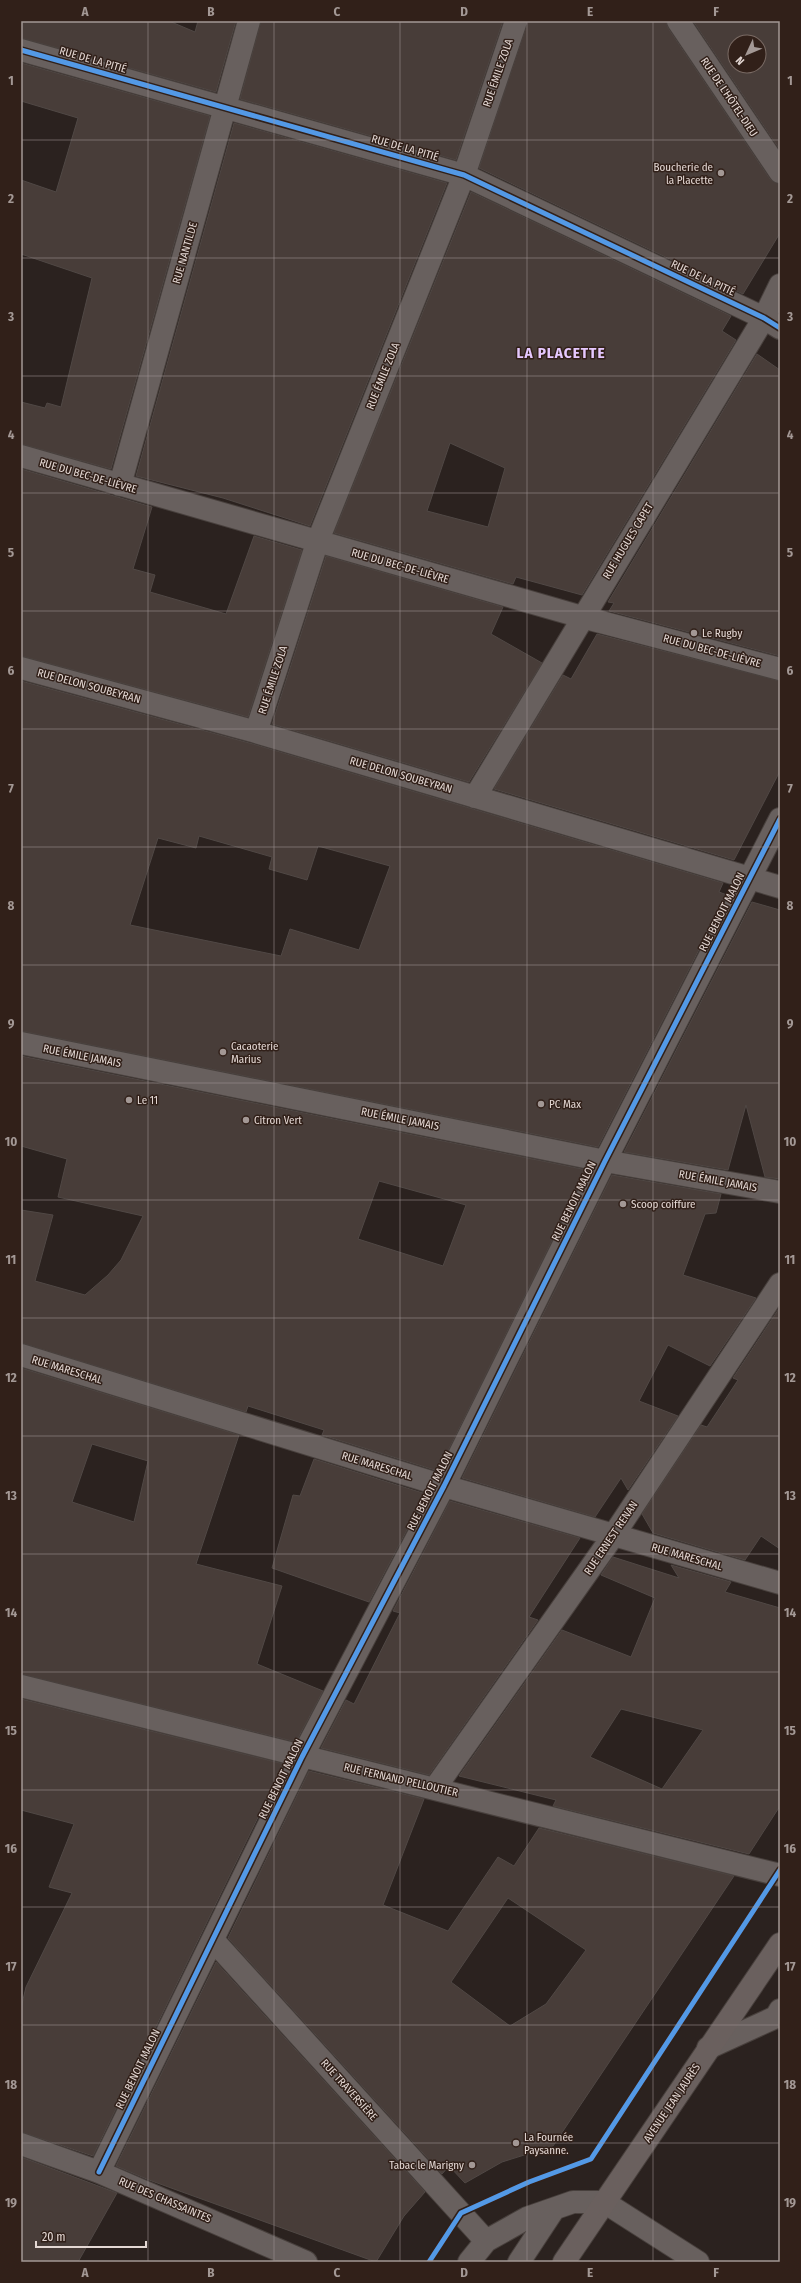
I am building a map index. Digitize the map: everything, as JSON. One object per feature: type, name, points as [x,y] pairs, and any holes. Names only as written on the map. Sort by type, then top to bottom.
[{"type":"main road","name":"AVENUE JEAN JAURÈS","points":[[564,2262],[780,1944]]},
{"type":"street","name":"RUE NANTILDE","points":[[120,485],[249,21]]},
{"type":"street","name":"RUE ÉMILE ZOLA","points":[[256,732],[317,543],[464,175],[516,21]]},
{"type":"street","name":"RUE DE L'HÔTEL-DIEU","points":[[678,21],[780,172]]},
{"type":"street","name":"RUE DE LA PITIÉ","points":[[21,50],[464,175],[772,323]]},
{"type":"street","name":"RUE HUGUES CAPET","points":[[475,797],[582,617],[772,323],[780,285]]},
{"type":"street","name":"RUE DU BEC-DE-LIÈVRE","points":[[21,456],[317,543],[582,617],[780,669]]},
{"type":"street","name":"RUE DELON SOUBEYRAN","points":[[21,668],[256,732],[780,887]]},
{"type":"street","name":"RUE BENOIT MALON","points":[[99,2172],[302,1757],[444,1486],[604,1161],[780,819]]},
{"type":"street","name":"RUE ÉMILE JAMAIS","points":[[21,1043],[604,1161],[780,1192]]},
{"type":"street","name":"RUE ERNEST RENAN","points":[[435,1788],[612,1536],[780,1284]]},
{"type":"street","name":"RUE MARESCHAL","points":[[21,1356],[444,1486],[612,1536],[780,1583]]},
{"type":"street","name":"RUE FERNAND PELLOUTIER","points":[[21,1686],[302,1757],[435,1788],[780,1876]]},
{"type":"street","name":"RUE TRAVERSIÈRE","points":[[213,1940],[486,2241]]},
{"type":"street","points":[[708,2048],[776,2017],[780,2010]]},
{"type":"street","name":"RUE DES CHASSAINTES","points":[[21,2144],[99,2172],[306,2262]]},
{"type":"street","points":[[469,2262],[486,2241],[527,2218],[573,2202],[604,2202],[698,2262]]},
{"type":"street","points":[[519,2262],[554,2209]]},
{"type":"building","points":[[21,21],[169,21],[195,32],[198,21],[236,21],[216,92],[21,38]]},
{"type":"building","points":[[261,21],[503,21],[456,160],[240,99]]},
{"type":"building","points":[[528,21],[666,21],[668,28],[770,179],[780,184],[780,233],[743,294],[479,168]]},
{"type":"building","points":[[693,21],[780,21],[780,150],[729,74],[767,74],[767,34],[727,34],[727,71]]},
{"type":"building","points":[[21,63],[210,116],[111,469],[21,444],[21,402],[45,408],[47,403],[61,407],[92,278],[21,254],[21,180],[56,192],[78,118],[21,101]]},
{"type":"building","points":[[234,123],[447,183],[310,526],[223,498],[136,476]]},
{"type":"building","points":[[471,192],[731,316],[722,331],[736,340],[582,595],[516,577],[513,584],[334,533]],"holes":[[[450,443],[505,468],[488,527],[427,511]]]},
{"type":"building","points":[[757,354],[780,370],[780,656],[609,611],[614,603],[608,602]]},
{"type":"building","points":[[21,469],[152,507],[133,569],[155,575],[150,592],[226,614],[254,536],[302,550],[248,717],[21,656]]},
{"type":"building","points":[[326,556],[503,607],[491,634],[542,663],[469,782],[272,724]]},
{"type":"building","points":[[597,634],[780,681],[780,771],[734,860],[494,789],[563,675],[571,679]]},
{"type":"building","points":[[21,681],[253,744],[723,883],[719,892],[727,895],[598,1147],[21,1031]],"holes":[[[199,836],[272,857],[269,869],[307,880],[318,846],[390,866],[359,950],[290,929],[281,956],[130,925],[158,838],[196,848]]]},
{"type":"building","points":[[752,902],[780,910],[780,1179],[765,1177],[746,1105],[728,1170],[624,1152]]},
{"type":"building","points":[[21,1056],[587,1170],[438,1471],[322,1435],[324,1430],[248,1406],[246,1412],[21,1343],[21,1210],[53,1215],[35,1281],[85,1295],[108,1275],[121,1260],[143,1216],[58,1197],[67,1159],[21,1146]],"holes":[[[379,1181],[466,1205],[443,1266],[358,1239]]]},
{"type":"building","points":[[612,1175],[721,1194],[716,1213],[705,1214],[683,1275],[756,1298],[710,1366],[668,1345],[639,1401],[678,1416],[628,1490],[621,1478],[595,1517],[462,1478]]},
{"type":"building","points":[[780,1307],[780,1549],[761,1536],[745,1560],[653,1533],[642,1514],[701,1425],[707,1427],[738,1380],[733,1378]]},
{"type":"building","points":[[21,1368],[239,1435],[196,1564],[282,1586],[257,1664],[323,1691],[296,1742],[21,1674]],"holes":[[[92,1444],[148,1461],[134,1522],[72,1502]]]},
{"type":"building","points":[[314,1459],[426,1494],[369,1602],[272,1568],[293,1495],[300,1496]]},
{"type":"building","points":[[450,1501],[580,1538],[529,1617],[538,1620],[429,1775],[321,1748],[346,1700],[354,1704],[400,1613],[393,1611]]},
{"type":"building","points":[[613,1557],[679,1578],[671,1565],[731,1582],[725,1592],[780,1608],[780,1806],[749,1854],[553,1806],[556,1800],[459,1776],[562,1630],[631,1657],[655,1598],[601,1575]],"holes":[[[621,1709],[703,1730],[662,1789],[590,1757]]]},
{"type":"building","points":[[21,1699],[284,1764],[93,2156],[21,2132],[21,2008],[26,1987],[72,1893],[49,1887],[74,1824],[21,1810]]},
{"type":"building","points":[[309,1771],[424,1799],[383,1905],[448,1931],[498,1857],[514,1866],[539,1828],[734,1876],[553,2146],[502,2162],[465,2183],[449,2166],[442,2174],[228,1938]],"holes":[[[508,1898],[586,1950],[546,2004],[510,2026],[451,1982]]]},
{"type":"building","points":[[216,1962],[425,2192],[404,2216],[376,2262],[149,2180],[116,2166]]},
{"type":"building","points":[[21,2157],[117,2193],[78,2262],[21,2262]]},
{"type":"cycle path","points":[[21,50],[464,175],[764,318],[780,328]]},
{"type":"cycle path","points":[[99,2172],[302,1757],[444,1486],[605,1161],[780,819]]},
{"type":"cycle path","points":[[429,2262],[461,2213],[529,2182],[591,2159],[780,1870]]},
{"type":"place","name":"Boucherie de la Placette","points":[[721,173]]},
{"type":"place","name":"Le Rugby","points":[[694,633]]},
{"type":"place","name":"Cacaoterie Marius","points":[[223,1052]]},
{"type":"place","name":"Le 11","points":[[129,1100]]},
{"type":"place","name":"PC Max","points":[[541,1104]]},
{"type":"place","name":"Citron Vert","points":[[246,1120]]},
{"type":"place","name":"Scoop coiffure","points":[[623,1204]]},
{"type":"place","name":"La Fournée Paysanne.","points":[[516,2143]]},
{"type":"place","name":"Tabac le Marigny","points":[[472,2165]]},
{"type":"district","name":"LA PLACETTE","points":[[561,353]]}]
